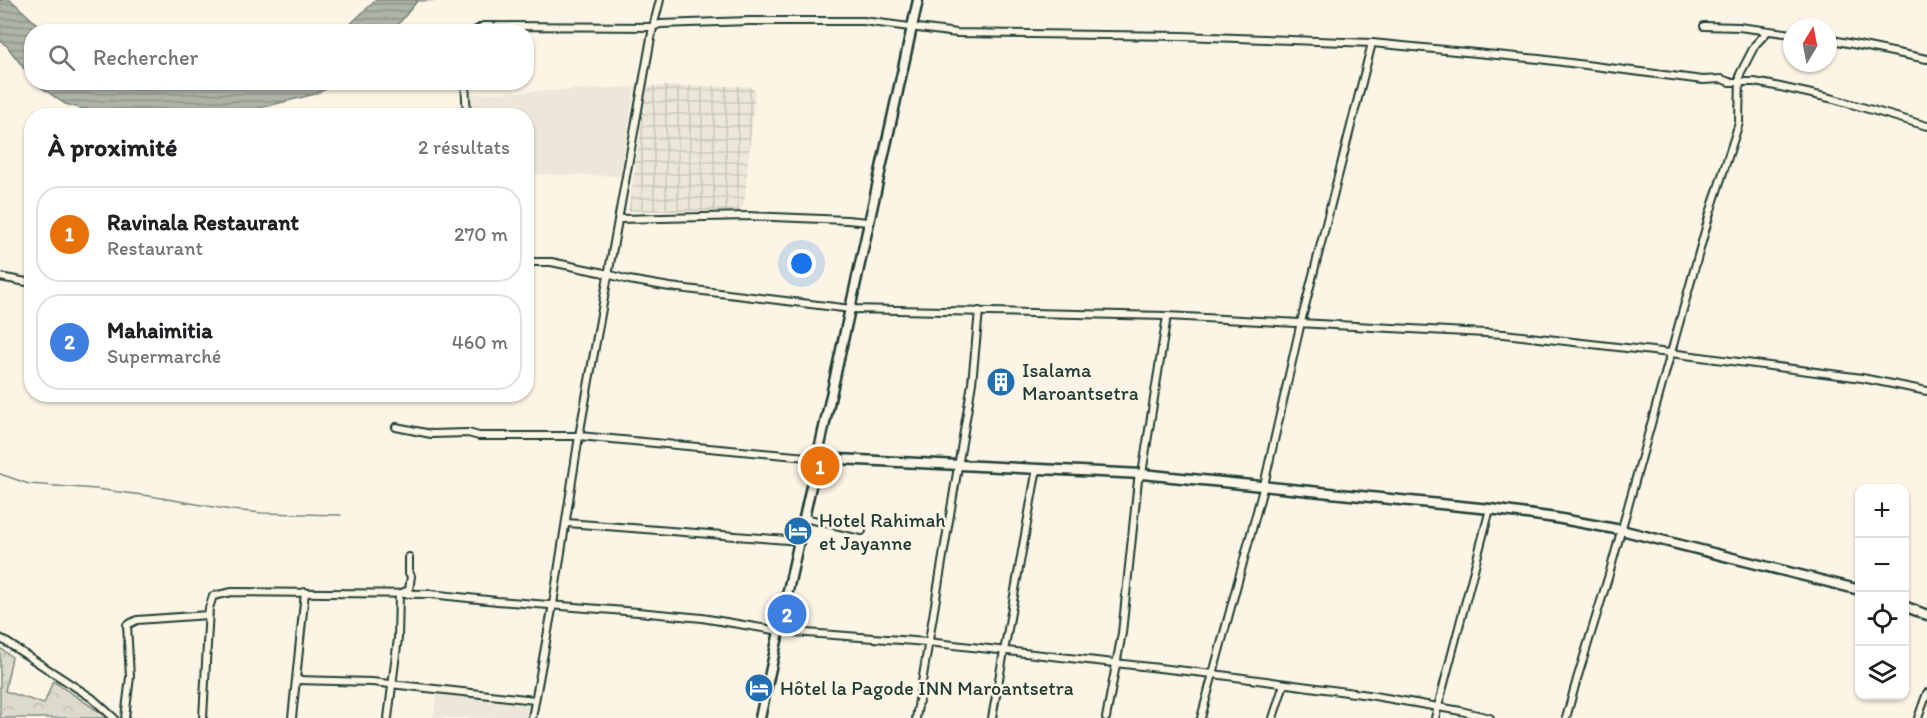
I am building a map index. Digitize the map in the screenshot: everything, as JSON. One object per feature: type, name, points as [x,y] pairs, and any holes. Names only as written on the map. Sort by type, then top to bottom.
[{"type":"street","points":[[532,718],[567,523],[579,436],[653,27],[660,0]]},
{"type":"street","points":[[760,718],[918,0]]},
{"type":"street","points":[[534,26],[653,27],[660,24],[749,21],[862,21],[963,34],[1182,36],[1372,43],[1539,59],[1704,80],[1752,82],[1832,98],[1927,126]]},
{"type":"street","points":[[1704,26],[1739,27],[1783,33]]},
{"type":"street","points":[[1566,718],[1608,578],[1710,213],[1739,123],[1740,75],[1751,52],[1767,32]]},
{"type":"street","points":[[1837,41],[1927,59]]},
{"type":"street","points":[[1201,718],[1264,485],[1301,322],[1372,43]]},
{"type":"street","points":[[465,90],[467,108]]},
{"type":"street","points":[[620,219],[748,216],[847,219],[868,222]]},
{"type":"street","points":[[534,262],[551,262],[670,287],[850,309],[1167,316],[1504,334],[1862,378],[1927,391]]},
{"type":"street","points":[[0,277],[24,282]]},
{"type":"street","points":[[916,718],[972,383],[979,311]]},
{"type":"street","points":[[1106,718],[1122,633],[1138,480],[1142,474],[1167,316]]},
{"type":"street","points":[[396,427],[432,434],[579,436],[818,458],[1142,474],[1490,509],[1621,530],[1855,589]]},
{"type":"street","points":[[992,718],[1038,468]]},
{"type":"street","points":[[1435,718],[1490,509]]},
{"type":"street","points":[[804,518],[862,531]]},
{"type":"street","points":[[567,523],[800,540]]},
{"type":"street","points":[[399,594],[409,590],[411,576],[409,557]]},
{"type":"street","points":[[202,718],[208,615],[212,597],[230,592],[305,592],[430,594],[702,618],[780,631],[927,642],[1213,674],[1369,695],[1490,718]]},
{"type":"street","points":[[292,718],[305,592]]},
{"type":"street","points":[[388,718],[398,638],[399,594]]},
{"type":"street","points":[[1909,608],[1927,615]]},
{"type":"street","points":[[125,718],[130,677],[127,625],[138,620],[208,615]]},
{"type":"street","points":[[0,638],[92,698],[114,718]]},
{"type":"street","points":[[297,680],[372,682],[535,700]]},
{"type":"street","points":[[1273,718],[1284,684]]},
{"type":"street","points":[[1918,718],[1927,693]]},
{"type":"shaded area","points":[[0,0],[11,0],[37,24],[24,24],[24,69],[7,46],[0,41]]},
{"type":"shaded area","points":[[376,0],[418,0],[399,24],[350,24]]},
{"type":"shaded area","points":[[648,86],[748,86],[755,91],[744,205],[739,211],[628,211]]},
{"type":"shaded area","points":[[635,87],[620,176],[534,174],[534,108],[472,108],[471,94]]},
{"type":"shaded area","points":[[45,90],[324,90],[260,108],[80,108],[65,104]]},
{"type":"shaded area","points":[[437,693],[496,701],[536,703],[534,718],[433,718]]},
{"type":"green space","points":[[0,648],[12,657],[5,691],[44,704],[53,681],[109,718],[0,718]]},
{"type":"waterway","points":[[416,1],[439,0]]},
{"type":"waterway","points":[[0,474],[29,484],[96,489],[231,510],[341,515]]},
{"type":"place","name":"Isalama Maroantsetra","points":[[1001,382]]},
{"type":"place","name":"Ravinala Restaurant","points":[[820,466]]},
{"type":"place","name":"Hotel Rahimah et Jayanne","points":[[798,531]]},
{"type":"place","name":"Mahaimitia","points":[[787,614]]},
{"type":"place","name":"Hôtel la Pagode INN Maroantsetra","points":[[759,688]]}]
